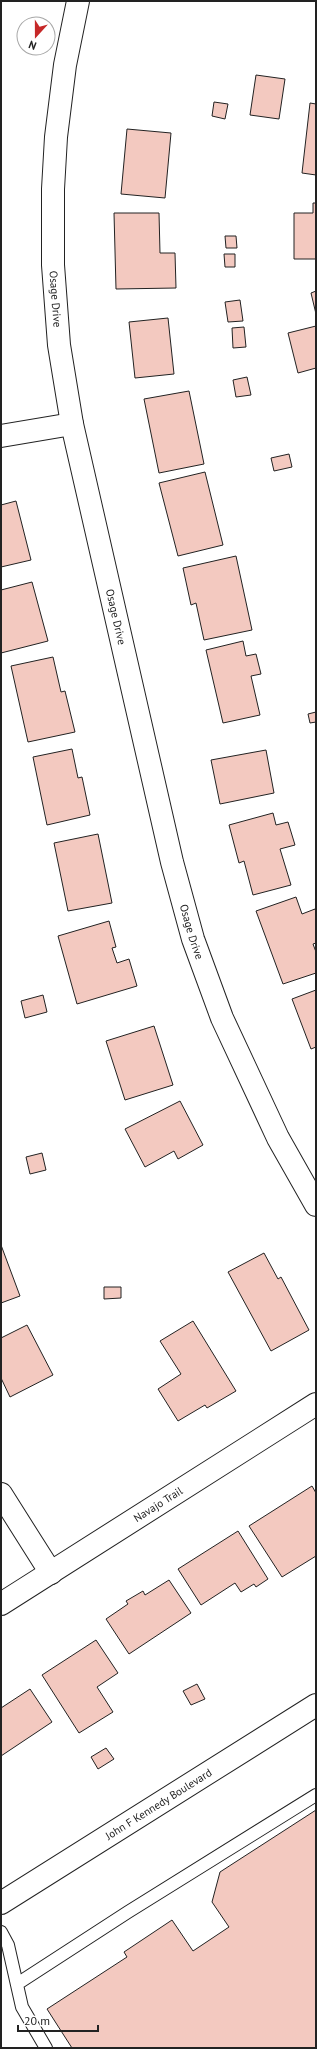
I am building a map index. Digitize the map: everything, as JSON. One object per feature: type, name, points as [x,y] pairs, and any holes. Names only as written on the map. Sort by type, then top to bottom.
[{"type":"street","name":"Osage Drive","points":[[78,1],[65,65],[56,137],[53,189],[53,265],[59,338],[72,424],[167,839],[193,939],[226,1025],[278,1138],[316,1205]]},
{"type":"street","points":[[1,436],[72,424]]},
{"type":"street","name":"Navajo Trail","points":[[1,1604],[316,1404]]},
{"type":"street","points":[[1,1494],[51,1572]]},
{"type":"street","name":"John F Kennedy Boulevard","points":[[1,1903],[316,1705]]},
{"type":"lane","points":[[17,1984],[128,1912],[316,1795]]},
{"type":"lane","points":[[1,1932],[8,1945],[22,2007],[46,2048]]},
{"type":"building","points":[[256,75],[285,79],[279,119],[250,115]]},
{"type":"building","points":[[214,102],[228,104],[225,119],[212,116]]},
{"type":"building","points":[[310,103],[316,104],[316,175],[302,173]]},
{"type":"building","points":[[127,129],[171,133],[165,198],[121,194]]},
{"type":"building","points":[[313,203],[316,203],[316,259],[294,259],[294,213],[313,213]]},
{"type":"building","points":[[114,213],[159,213],[160,253],[175,253],[176,288],[116,289]]},
{"type":"building","points":[[225,236],[236,236],[237,248],[226,248]]},
{"type":"building","points":[[224,254],[235,254],[235,267],[225,267]]},
{"type":"building","points":[[316,291],[316,314],[311,293]]},
{"type":"building","points":[[240,300],[243,321],[228,322],[225,302]]},
{"type":"building","points":[[168,318],[174,374],[135,378],[129,322]]},
{"type":"building","points":[[316,326],[316,368],[298,373],[288,333]]},
{"type":"building","points":[[244,327],[246,347],[233,348],[232,328]]},
{"type":"building","points":[[247,377],[251,395],[236,397],[233,380]]},
{"type":"building","points":[[189,391],[204,464],[159,473],[144,399]]},
{"type":"building","points":[[289,454],[292,467],[274,471],[271,458]]},
{"type":"building","points":[[205,472],[223,545],[178,556],[159,483]]},
{"type":"building","points":[[16,501],[31,560],[1,567],[1,505]]},
{"type":"building","points":[[236,556],[252,630],[204,640],[196,603],[191,605],[183,568]]},
{"type":"building","points":[[32,582],[48,641],[1,653],[1,590]]},
{"type":"building","points":[[243,641],[246,656],[256,654],[261,674],[251,676],[260,715],[223,723],[206,650]]},
{"type":"building","points":[[53,657],[61,692],[65,691],[75,732],[28,742],[11,666]]},
{"type":"building","points":[[316,712],[316,722],[310,723],[308,714]]},
{"type":"building","points":[[72,749],[78,778],[82,777],[90,815],[47,825],[33,757]]},
{"type":"building","points":[[266,750],[274,793],[220,804],[211,760]]},
{"type":"building","points":[[273,813],[276,825],[288,822],[295,845],[280,849],[291,885],[253,895],[244,861],[239,863],[229,825]]},
{"type":"building","points":[[98,834],[112,903],[68,911],[54,843]]},
{"type":"building","points":[[296,897],[302,914],[315,909],[316,912],[316,943],[313,944],[316,952],[316,973],[283,984],[256,911]]},
{"type":"building","points":[[109,921],[116,947],[112,948],[117,963],[129,959],[137,986],[77,1004],[58,936]]},
{"type":"building","points":[[316,990],[316,1047],[311,1049],[292,999]]},
{"type":"building","points":[[43,995],[47,1012],[25,1018],[21,1001]]},
{"type":"building","points":[[154,1026],[173,1085],[125,1100],[106,1041]]},
{"type":"building","points":[[180,1101],[203,1145],[178,1159],[174,1151],[145,1167],[125,1129]]},
{"type":"building","points":[[42,1153],[46,1170],[30,1174],[26,1157]]},
{"type":"building","points":[[1,1245],[20,1296],[1,1303]]},
{"type":"building","points":[[264,1253],[278,1279],[281,1277],[309,1330],[271,1351],[228,1272]]},
{"type":"building","points":[[104,1287],[121,1287],[121,1298],[104,1299]]},
{"type":"building","points":[[193,1321],[236,1391],[207,1408],[205,1405],[178,1421],[158,1389],[181,1374],[160,1341]]},
{"type":"building","points":[[27,1325],[53,1375],[10,1397],[1,1378],[1,1338]]},
{"type":"building","points":[[312,1486],[316,1493],[316,1556],[282,1577],[249,1526]]},
{"type":"building","points":[[238,1531],[268,1579],[256,1587],[254,1584],[241,1592],[235,1583],[201,1605],[178,1569]]},
{"type":"building","points":[[169,1580],[191,1613],[129,1654],[106,1619],[128,1604],[126,1601],[143,1591],[145,1595]]},
{"type":"building","points":[[96,1640],[118,1673],[97,1687],[113,1712],[79,1733],[42,1675]]},
{"type":"building","points":[[197,1684],[205,1699],[191,1705],[183,1691]]},
{"type":"building","points":[[30,1689],[52,1722],[1,1756],[1,1708]]},
{"type":"building","points":[[106,1748],[114,1759],[98,1769],[91,1757]]},
{"type":"building","points":[[316,1810],[316,2048],[72,2048],[47,2009],[127,1957],[124,1952],[172,1920],[193,1951],[229,1927],[212,1902],[220,1872]]}]
